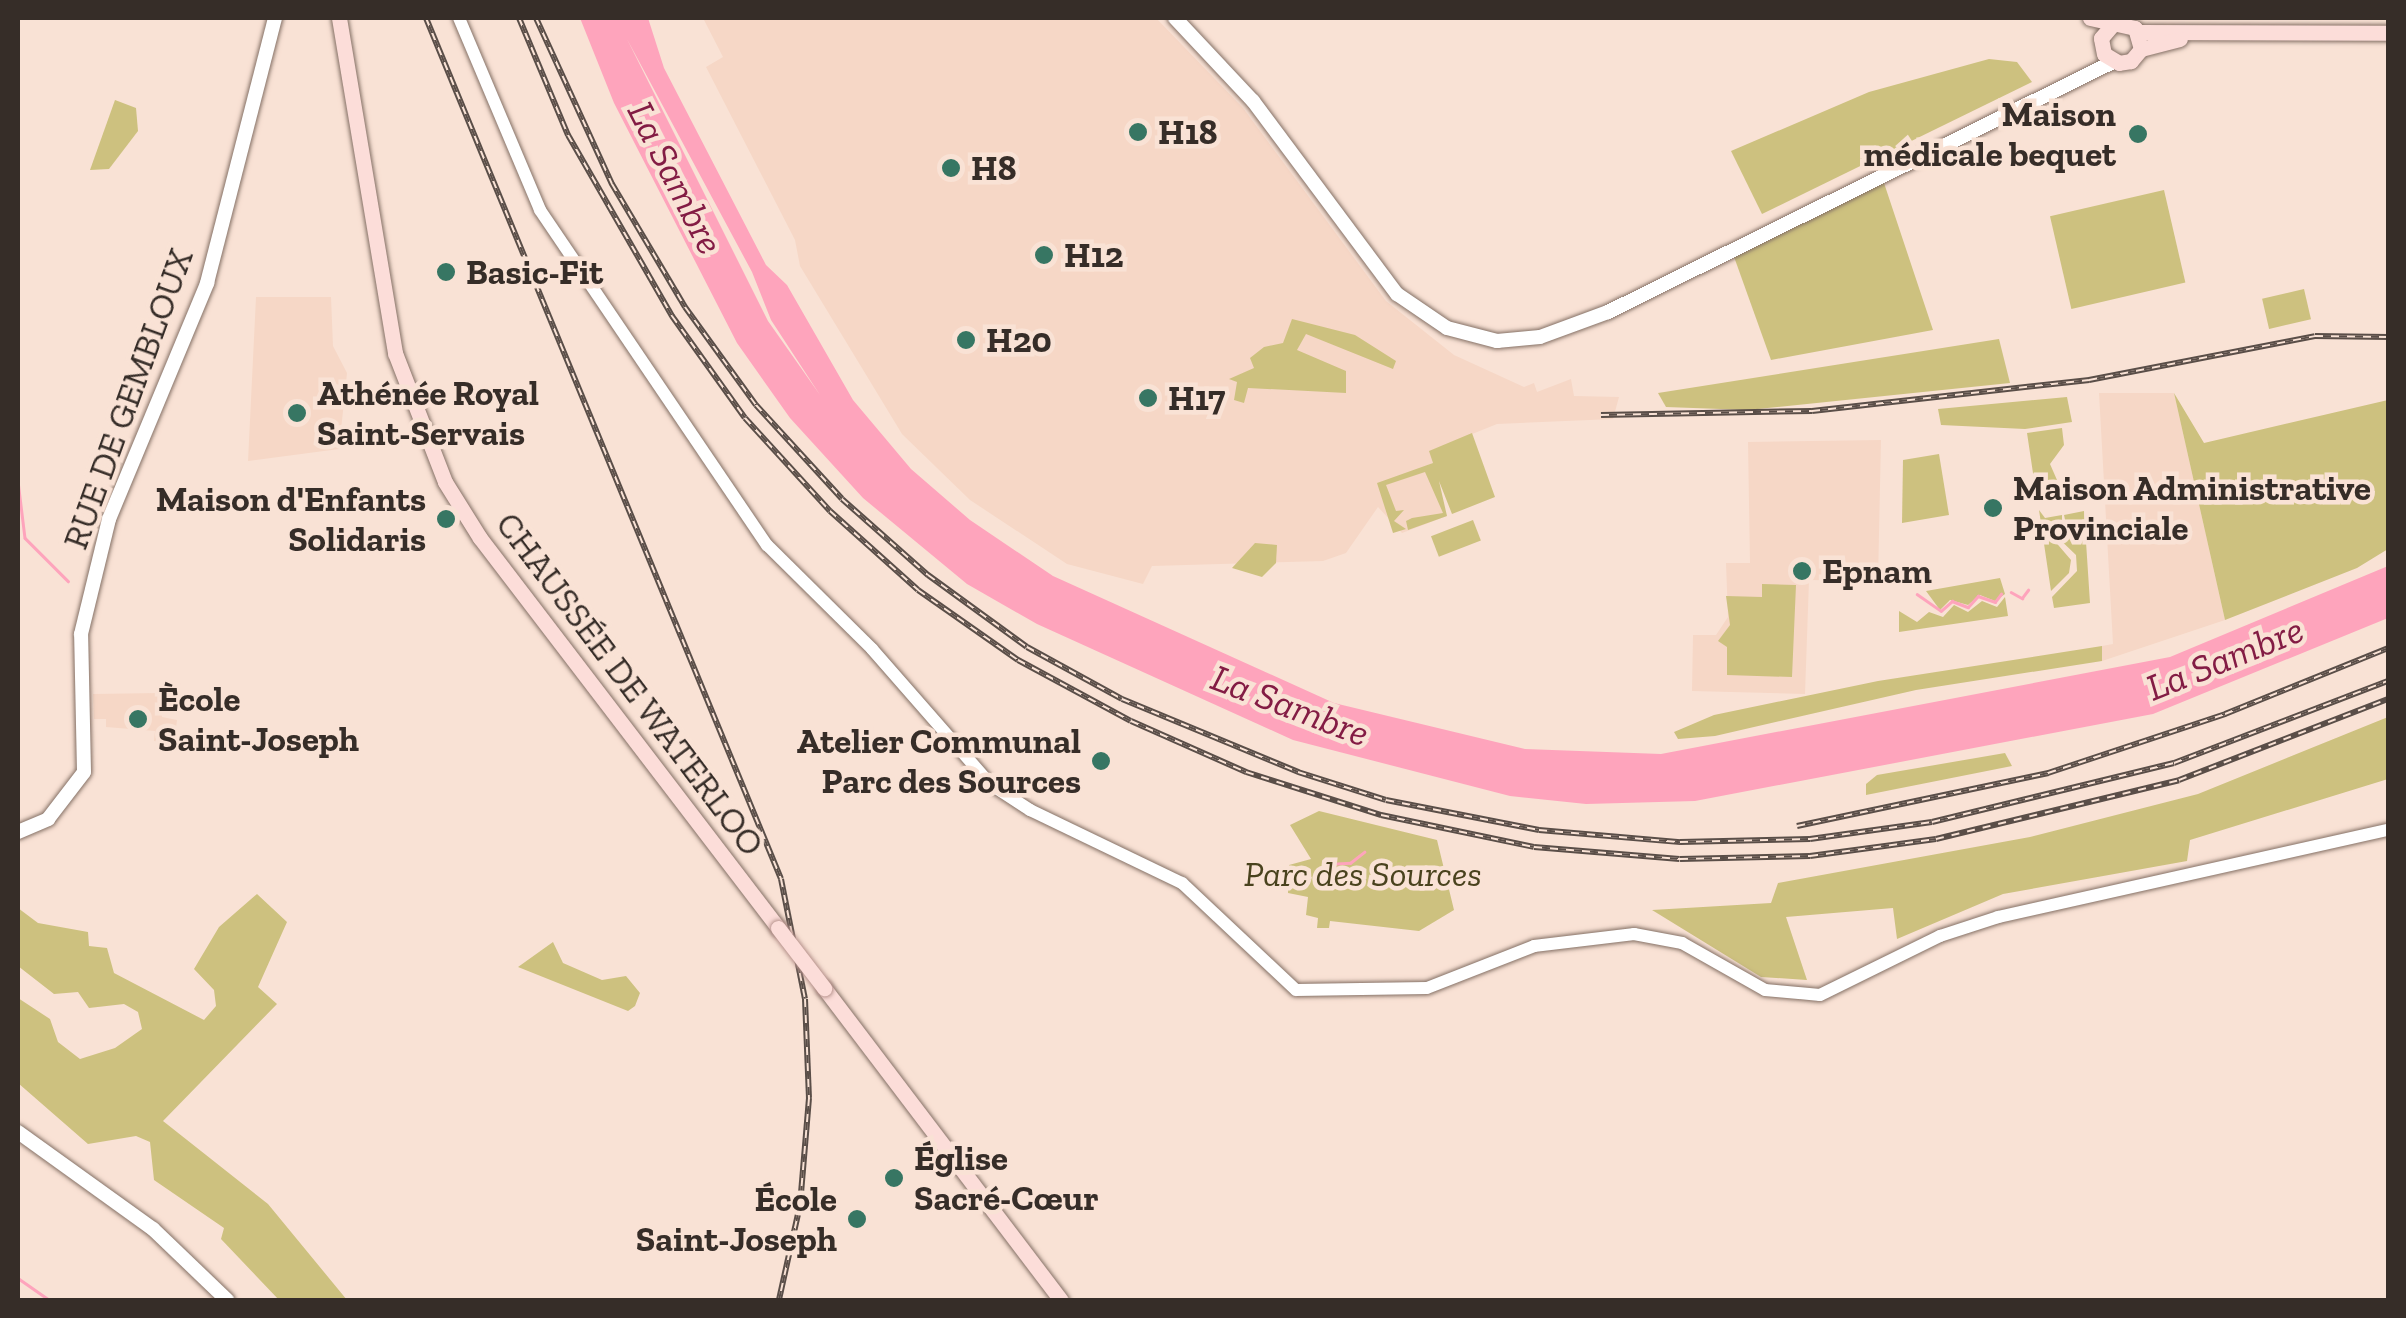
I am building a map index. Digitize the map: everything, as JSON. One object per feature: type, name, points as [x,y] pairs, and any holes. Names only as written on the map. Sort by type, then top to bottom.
[{"type":"main road","name":"RUE DE GEMBLOUX","points":[[18,832],[48,818],[84,772],[81,634],[109,519],[208,282],[275,18]]},
{"type":"main road","name":"CHAUSSÉE DE WATERLOO","points":[[339,18],[395,353],[445,482],[497,562],[1061,1300]]},
{"type":"main road","points":[[1175,18],[1254,101],[1413,308],[1448,328],[1498,340],[1540,337],[1594,318],[2085,75],[2113,62],[2131,61],[2140,41]]},
{"type":"main road","points":[[2073,18],[2102,43],[2113,62]]},
{"type":"main road","points":[[2090,18],[2113,24],[2140,41],[2388,35]]},
{"type":"main road","points":[[2085,75],[2113,24]]},
{"type":"main road","points":[[18,1132],[153,1229],[227,1300]]},
{"type":"street","points":[[458,18],[540,210],[620,334],[713,457],[749,522],[981,775],[1030,810],[1182,883],[1296,990],[1427,988],[1534,946],[1634,934],[1682,942],[1766,990],[1820,995],[1940,936],[1998,917],[2388,830]]},
{"type":"shaded area","points":[[703,18],[1156,18],[1243,108],[1386,301],[1454,355],[1524,387],[1534,383],[1537,392],[1571,379],[1574,396],[1619,397],[1613,419],[1497,424],[1430,451],[1433,463],[1428,465],[1447,516],[1402,533],[1378,507],[1346,553],[1323,561],[1152,566],[1143,584],[1067,564],[970,500],[902,434],[800,266],[795,240],[706,67],[723,57]]},
{"type":"shaded area","name":"Athénée Royal Saint-Servais","points":[[256,297],[331,297],[333,346],[347,373],[339,449],[248,461]]},
{"type":"shaded area","points":[[2099,393],[2174,393],[2225,620],[2102,661],[2102,646],[2113,644]]},
{"type":"shaded area","name":"Epnam","points":[[1881,440],[1878,581],[1809,580],[1805,694],[1692,691],[1693,635],[1716,635],[1728,617],[1726,563],[1750,563],[1748,442]]},
{"type":"shaded area","name":"Ècole Saint-Joseph","points":[[160,693],[162,717],[177,720],[174,744],[154,741],[155,731],[106,727],[106,719],[94,719],[93,694]]},
{"type":"green space","points":[[1989,59],[2017,62],[2032,82],[1762,214],[1731,151],[1869,92]]},
{"type":"green space","points":[[115,100],[136,108],[138,131],[109,169],[90,170]]},
{"type":"green space","points":[[1883,180],[1933,330],[1771,360],[1733,254]]},
{"type":"green space","points":[[2164,190],[2185,283],[2071,309],[2050,216]]},
{"type":"green space","points":[[2304,289],[2311,319],[2269,329],[2262,299]]},
{"type":"green space","points":[[1292,319],[1355,335],[1396,361],[1393,369],[1306,334],[1297,350],[1346,371],[1346,393],[1248,388],[1244,403],[1234,400],[1237,382],[1229,379],[1254,368],[1250,358],[1264,347],[1283,343]]},
{"type":"green space","points":[[1999,339],[2010,383],[1748,410],[1666,407],[1658,393]]},
{"type":"green space","points":[[2174,393],[2204,443],[2388,400],[2388,549],[2357,568],[2225,620]]},
{"type":"green space","points":[[2067,397],[2072,422],[2025,429],[1941,425],[1938,409]]},
{"type":"green space","points":[[2062,428],[2064,445],[2050,464],[2057,480],[2038,483],[2036,493],[2027,433]]},
{"type":"green space","points":[[1472,433],[1495,497],[1452,514],[1439,481],[1447,516],[1408,530],[1406,521],[1412,518],[1443,513],[1425,472],[1386,485],[1396,511],[1404,510],[1394,521],[1406,529],[1393,533],[1377,483],[1433,463],[1429,451]]},
{"type":"green space","points":[[1939,454],[1949,515],[1902,523],[1903,460]]},
{"type":"green space","points":[[2039,510],[2045,518],[2062,515],[2062,526],[2047,532],[2071,560],[2069,573],[2051,591]]},
{"type":"green space","points":[[2084,511],[2090,603],[2054,608],[2052,597],[2077,571],[2076,555],[2052,532],[2067,529],[2064,515]]},
{"type":"green space","points":[[1473,520],[1481,541],[1439,557],[1431,536]]},
{"type":"green space","points":[[1255,543],[1277,545],[1276,563],[1262,577],[1232,568]]},
{"type":"green space","points":[[2000,578],[2005,594],[1995,601],[1980,595],[1968,605],[1950,600],[1940,610],[1926,591]]},
{"type":"green space","points":[[1762,584],[1796,585],[1792,677],[1727,675],[1727,647],[1718,641],[1730,625],[1726,596],[1762,597]]},
{"type":"green space","points":[[2005,597],[2008,616],[1899,632],[1899,611],[1917,622],[1929,612],[1943,617],[1954,605],[1968,612],[1982,601],[1997,607]]},
{"type":"green space","points":[[2102,646],[2102,661],[1916,690],[1715,736],[1678,739],[1674,732],[1714,715],[1878,681]]},
{"type":"green space","points":[[2388,717],[2388,779],[2190,840],[2187,861],[2003,894],[1897,939],[1893,908],[1786,917],[1807,980],[1761,977],[1652,910],[1771,903],[1778,883],[2030,837],[2198,794]]},
{"type":"green space","points":[[2005,753],[2012,766],[1866,795],[1866,784],[1877,775]]},
{"type":"green space","name":"Parc des Sources","points":[[1319,811],[1437,840],[1454,910],[1419,931],[1330,921],[1329,928],[1317,928],[1318,918],[1306,915],[1308,897],[1288,893],[1289,865],[1311,859],[1290,825]]},
{"type":"green space","points":[[257,894],[287,922],[258,987],[277,1004],[163,1121],[268,1204],[347,1300],[279,1300],[221,1239],[224,1228],[154,1180],[150,1142],[136,1136],[88,1144],[18,1083],[18,998],[50,1019],[58,1042],[80,1059],[115,1048],[142,1029],[138,1012],[124,1004],[89,1008],[78,992],[54,994],[18,966],[18,908],[38,923],[88,932],[89,946],[107,948],[114,973],[204,1020],[216,1006],[214,990],[194,969],[219,927]]},
{"type":"green space","points":[[553,942],[563,963],[602,980],[626,976],[640,993],[635,1006],[628,1011],[518,967]]},
{"type":"water","name":"La Sambre","points":[[580,18],[648,18],[664,68],[766,265],[787,285],[853,400],[911,469],[970,520],[1053,576],[1334,703],[1525,749],[1661,754],[2170,657],[2388,566],[2388,618],[2153,714],[1695,801],[1586,804],[1510,796],[1293,740],[1037,624],[967,584],[863,498],[790,418],[737,343],[614,103]],"holes":[[[627,39],[752,272],[771,320],[820,395],[768,321]]]},
{"type":"waterway","points":[[18,481],[25,538],[68,581]]},
{"type":"waterway","points":[[2011,592],[2022,598],[2028,590]]},
{"type":"waterway","points":[[1917,594],[1941,611],[1952,601],[1968,607],[1978,596],[1995,602],[2001,594]]},
{"type":"waterway","points":[[1328,864],[1350,863],[1364,852]]},
{"type":"waterway","points":[[18,1278],[49,1300]]},
{"type":"railway","points":[[426,18],[781,879],[805,999],[809,1098],[800,1205],[779,1300]]},
{"type":"railway","points":[[519,18],[568,135],[672,316],[745,418],[830,511],[918,590],[1018,660],[1131,721],[1246,772],[1381,815],[1534,847],[1680,859],[1810,856],[1936,839],[2179,780],[2388,699]]},
{"type":"railway","points":[[536,18],[612,184],[685,307],[756,405],[842,499],[928,575],[1027,647],[1122,699],[1298,772],[1386,800],[1539,830],[1680,842],[1810,839],[1932,822],[2174,763],[2388,681]]},
{"type":"railway","points":[[1601,415],[1812,411],[2089,380],[2315,336],[2388,337]]},
{"type":"railway","points":[[1797,826],[2048,773],[2225,714],[2388,648]]},
{"type":"place","name":"H18","points":[[1138,132]]},
{"type":"place","name":"Maison médicale bequet","points":[[2138,134]]},
{"type":"place","name":"H8","points":[[951,168]]},
{"type":"place","name":"H12","points":[[1044,255]]},
{"type":"place","name":"Basic-Fit","points":[[446,272]]},
{"type":"place","name":"H20","points":[[966,340]]},
{"type":"place","name":"H17","points":[[1148,398]]},
{"type":"place","name":"Athénée Royal Saint-Servais","points":[[297,413]]},
{"type":"place","name":"Maison Administrative Provinciale","points":[[1993,508]]},
{"type":"place","name":"Maison d'Enfants Solidaris","points":[[446,519]]},
{"type":"place","name":"Epnam","points":[[1802,571]]},
{"type":"place","name":"Ècole Saint-Joseph","points":[[138,719]]},
{"type":"place","name":"Atelier Communal Parc des Sources","points":[[1101,761]]},
{"type":"place","name":"Église Sacré-Cœur","points":[[894,1178]]},
{"type":"place","name":"École Saint-Joseph","points":[[857,1219]]}]
